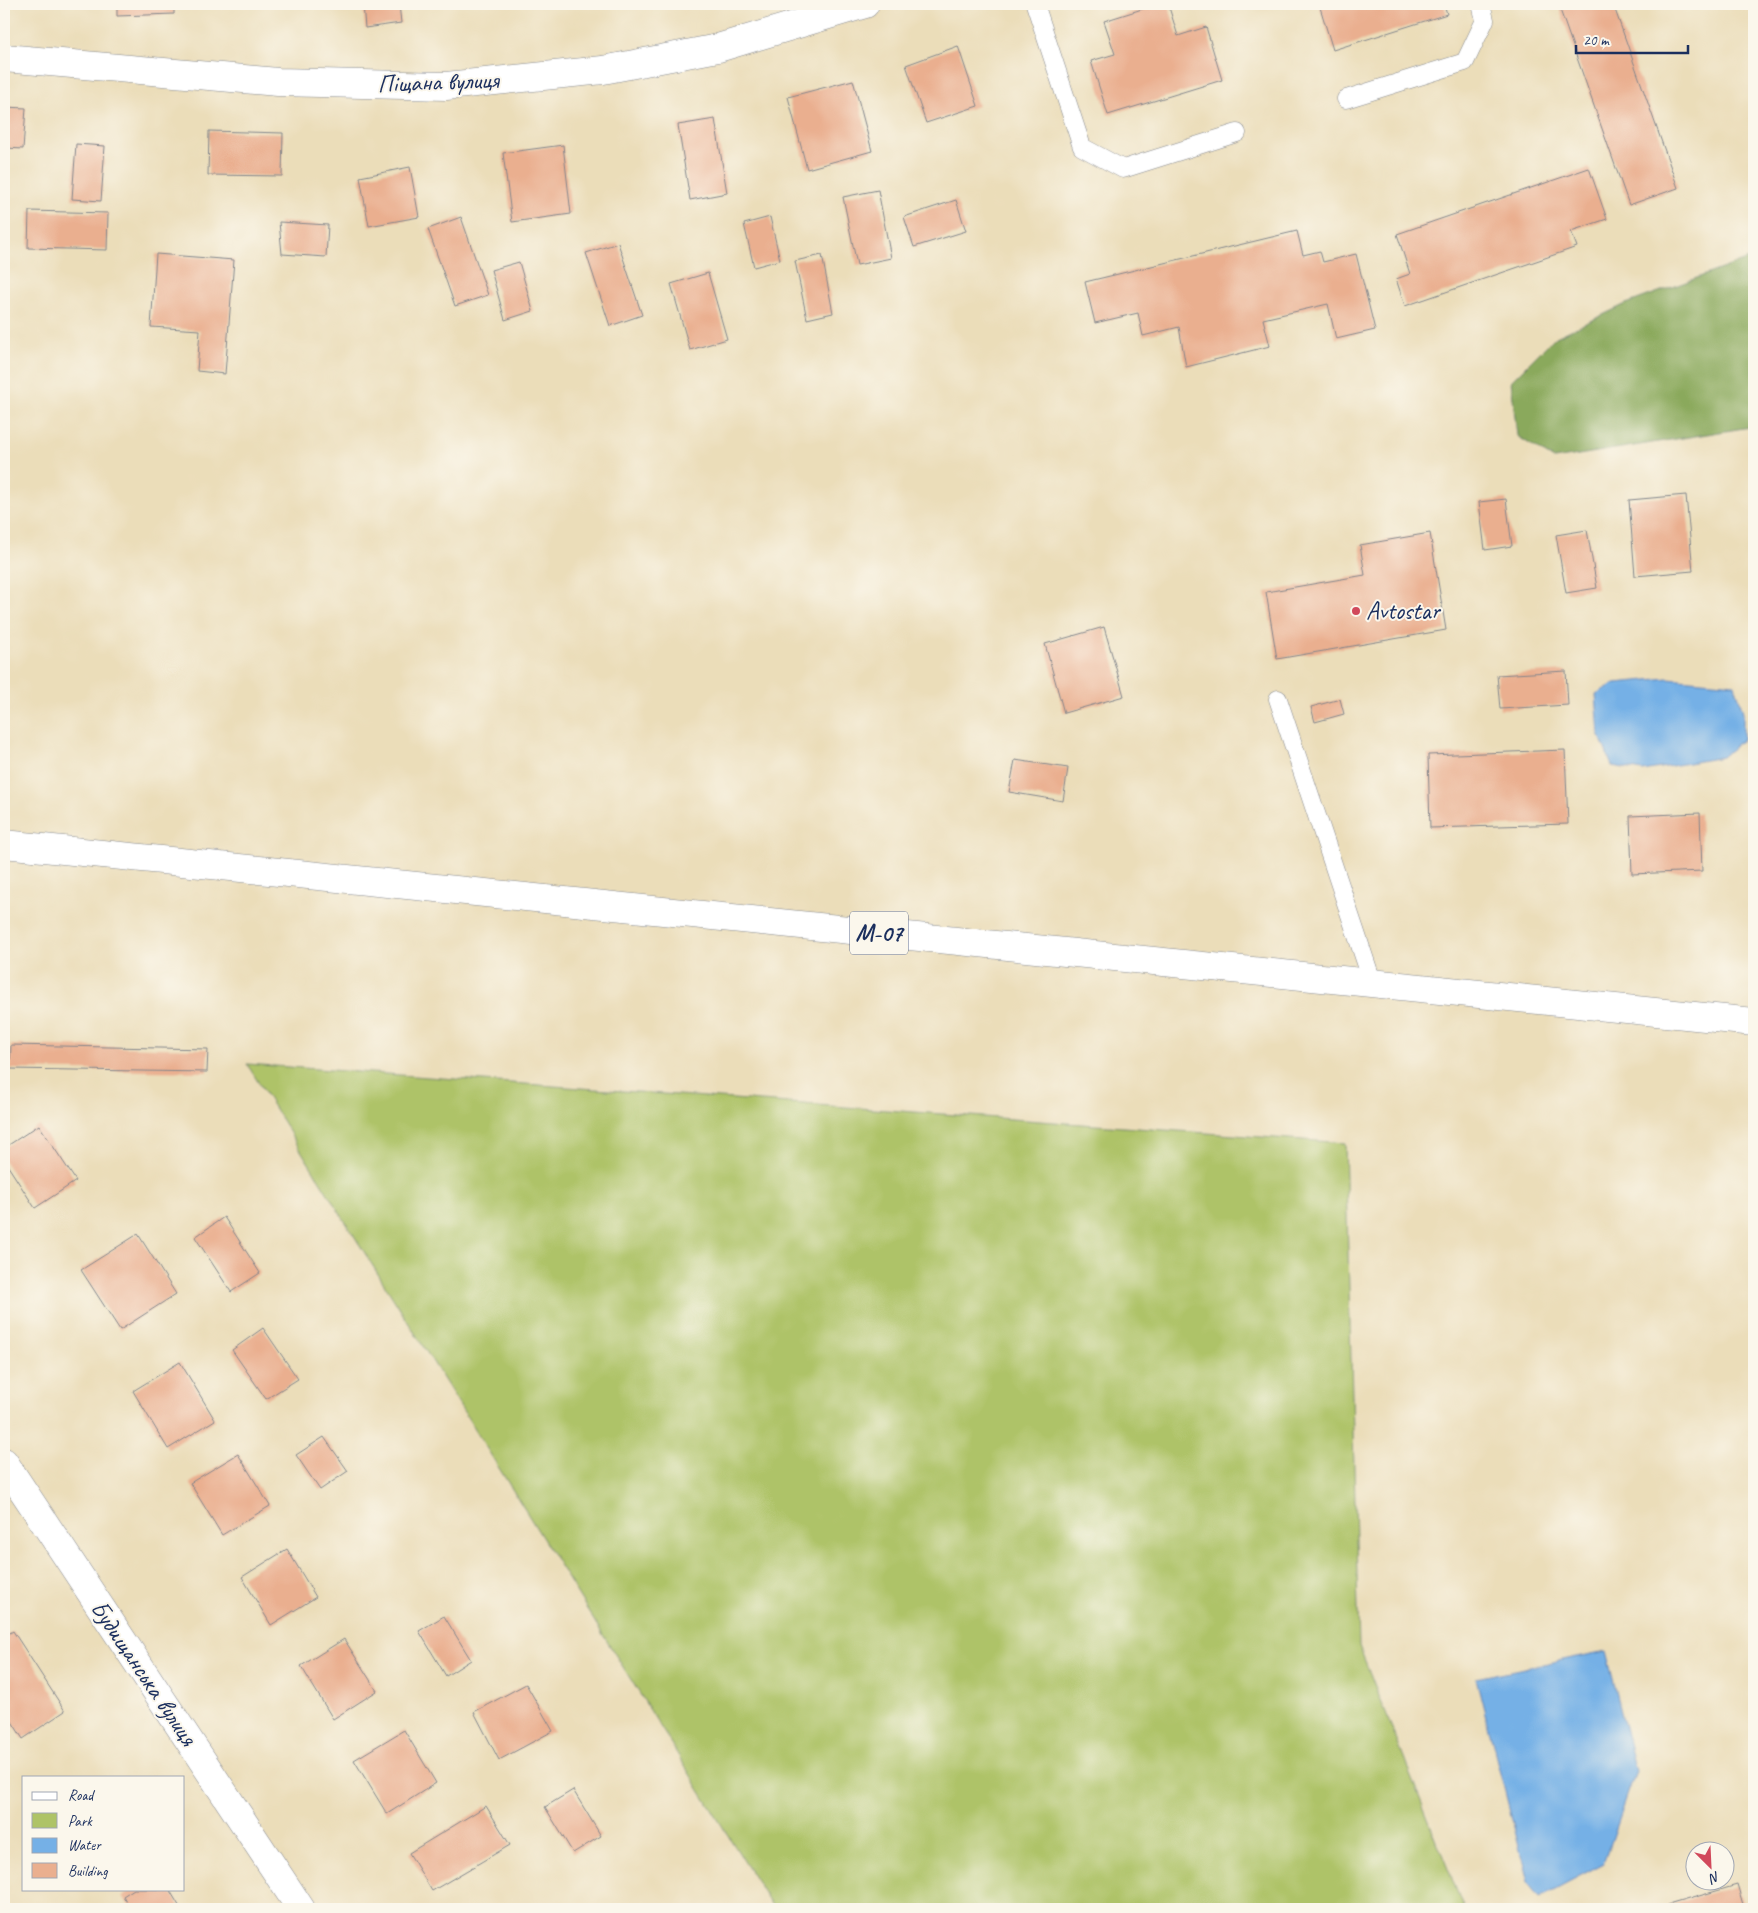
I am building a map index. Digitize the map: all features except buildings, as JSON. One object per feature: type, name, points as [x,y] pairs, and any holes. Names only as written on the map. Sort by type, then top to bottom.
[{"type":"main road","name":"Піщана вулиця","points":[[4,58],[278,82],[446,86],[604,70],[718,48],[865,4]]},
{"type":"main road","name":"М-07","points":[[4,844],[1754,1022]]},
{"type":"main road","name":"Будищанська вулиця","points":[[4,1462],[300,1909]]},
{"type":"lane","points":[[1035,4],[1082,147],[1124,169],[1237,133]]},
{"type":"lane","points":[[1346,99],[1465,62],[1486,20],[1481,4]]},
{"type":"lane","points":[[1278,699],[1372,984]]},
{"type":"green space","points":[[1754,257],[1754,430],[1750,427],[1554,459],[1517,436],[1511,381],[1554,338],[1626,304]]},
{"type":"green space","points":[[247,1064],[1345,1143],[1359,1646],[1464,1909],[774,1909]]},
{"type":"water","points":[[1668,678],[1735,684],[1743,712],[1743,739],[1722,757],[1643,771],[1612,766],[1599,734],[1596,694],[1615,683]]},
{"type":"water","points":[[1606,1651],[1636,1771],[1604,1863],[1540,1897],[1528,1882],[1476,1678]]},
{"type":"place","name":"Avtostar","points":[[1356,611]]}]
